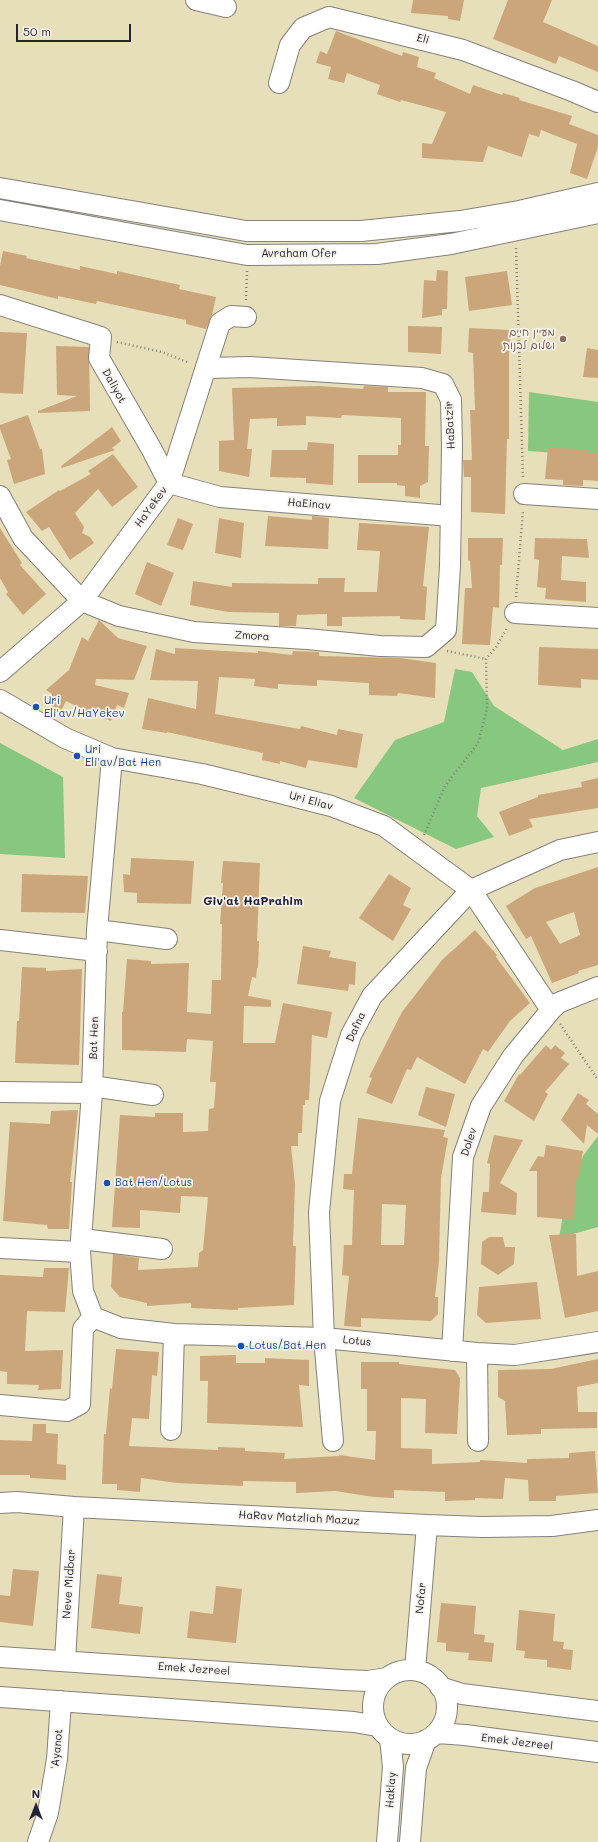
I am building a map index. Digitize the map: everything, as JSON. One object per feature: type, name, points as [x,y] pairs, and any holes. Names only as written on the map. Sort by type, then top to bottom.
[{"type":"street","points":[[196,0],[226,7]]},
{"type":"street","name":"Eli","points":[[279,83],[290,45],[303,28],[329,17],[463,50],[598,102]]},
{"type":"street","name":"Avraham Ofer","points":[[0,188],[254,231],[361,231],[460,221],[519,211],[598,193]]},
{"type":"street","name":"Avraham Ofer","points":[[0,210],[247,255],[377,254],[451,244],[598,213]]},
{"type":"street","points":[[0,305],[102,337]]},
{"type":"street","name":"HaYekev","points":[[0,672],[82,601],[169,483],[207,368],[214,336],[220,324],[231,316],[246,317]]},
{"type":"street","name":"Daliyot","points":[[102,337],[99,358],[152,450],[169,483]]},
{"type":"street","name":"HaBatzir","points":[[207,368],[250,367],[422,378],[443,384],[451,400],[451,516],[446,630],[426,647]]},
{"type":"street","name":"HaEinav","points":[[169,483],[220,497],[451,516]]},
{"type":"street","points":[[524,494],[598,499]]},
{"type":"street","points":[[0,496],[23,538],[82,601]]},
{"type":"street","name":"Zmora","points":[[82,601],[119,616],[194,632],[307,639],[380,646],[426,647]]},
{"type":"street","points":[[515,613],[598,618]]},
{"type":"street","name":"Uri Eliav","points":[[0,700],[65,738],[112,758],[202,774],[331,806],[384,826],[471,890],[551,1010]]},
{"type":"street","name":"Bat Hen","points":[[93,1317],[83,1291],[81,1246],[92,1090],[97,930],[112,758]]},
{"type":"street","name":"Dafna","points":[[333,1441],[324,1338],[319,1212],[330,1102],[351,1035],[372,996],[471,890],[560,850],[598,842]]},
{"type":"street","points":[[97,930],[167,940]]},
{"type":"street","points":[[0,940],[97,951]]},
{"type":"street","name":"Dolev","points":[[452,1351],[463,1157],[481,1106],[513,1056],[551,1010],[558,1003],[598,987]]},
{"type":"street","points":[[0,1092],[92,1090],[153,1095]]},
{"type":"street","points":[[0,1248],[81,1246],[162,1249]]},
{"type":"street","points":[[0,1405],[67,1411],[80,1404],[83,1329],[93,1317]]},
{"type":"street","name":"Lotus","points":[[93,1317],[121,1328],[174,1334],[324,1338],[452,1351],[515,1355],[598,1342]]},
{"type":"street","points":[[171,1430],[174,1334]]},
{"type":"street","points":[[477,1353],[478,1441]]},
{"type":"street","name":"HaRav Matzliah Mazuz","points":[[0,1503],[17,1502],[74,1507],[482,1527],[552,1526],[598,1520]]},
{"type":"street","name":"Neve Midbar","points":[[64,1661],[74,1507]]},
{"type":"street","name":"Nofar","points":[[415,1670],[427,1525]]},
{"type":"street","name":"Emek Jezreel","points":[[0,1657],[343,1680],[368,1681],[387,1678]]},
{"type":"street","points":[[410,1842],[416,1768],[431,1737],[444,1722],[447,1708],[445,1694],[437,1681],[424,1672],[415,1670],[395,1673],[387,1678],[374,1694],[372,1708],[384,1732],[396,1742],[409,1744],[431,1737]]},
{"type":"street","points":[[440,1687],[462,1694],[598,1711]]},
{"type":"street","points":[[0,1697],[339,1720],[384,1732]]},
{"type":"street","name":"'Ayanot","points":[[38,1842],[48,1813],[57,1759],[61,1701]]},
{"type":"street","name":"Haklay","points":[[384,1732],[393,1767],[387,1842]]},
{"type":"street","name":"Emek Jezreel","points":[[431,1737],[465,1735],[598,1752]]},
{"type":"path","points":[[417,850],[445,786],[478,743],[488,709],[486,659],[496,647],[515,613],[524,494],[515,231]]},
{"type":"path","points":[[246,317],[247,255]]},
{"type":"path","points":[[102,337],[108,340],[162,352],[207,368]]},
{"type":"path","points":[[426,647],[486,659]]},
{"type":"path","points":[[551,1010],[598,1080]]},
{"type":"green space","points":[[529,392],[598,402],[598,456],[528,451]]},
{"type":"green space","points":[[455,669],[472,672],[494,706],[563,750],[598,739],[598,762],[481,788],[477,816],[494,837],[456,849],[354,798],[395,740],[444,722]]},
{"type":"green space","points":[[0,743],[63,777],[65,858],[0,854]]},
{"type":"green space","points":[[598,1136],[598,1227],[559,1238],[566,1198],[583,1156]]},
{"type":"building","points":[[413,0],[464,0],[460,21],[448,19],[448,16],[411,13]]},
{"type":"building","points":[[508,0],[552,0],[543,22],[598,46],[598,72],[559,56],[556,64],[493,39]]},
{"type":"building","points":[[336,31],[402,56],[403,52],[419,57],[417,67],[436,73],[434,78],[470,94],[473,85],[502,95],[503,93],[520,98],[519,100],[572,116],[569,124],[598,135],[598,147],[587,179],[570,173],[577,144],[541,130],[539,137],[529,134],[522,157],[488,146],[483,162],[422,158],[422,143],[432,144],[446,112],[401,100],[400,102],[377,94],[380,85],[347,73],[344,83],[328,79],[331,67],[316,63],[320,51],[327,54]]},
{"type":"building","points":[[3,251],[27,256],[26,258],[80,270],[80,266],[117,274],[117,271],[180,285],[179,289],[216,297],[212,315],[206,329],[186,324],[186,320],[97,301],[96,304],[58,296],[58,299],[0,285],[0,266]]},
{"type":"building","points":[[437,270],[448,271],[447,309],[442,309],[442,315],[422,318],[424,280],[436,281]]},
{"type":"building","points":[[507,271],[512,305],[469,311],[465,277]]},
{"type":"building","points":[[408,326],[442,327],[441,354],[408,352]]},
{"type":"building","points":[[469,328],[511,330],[509,354],[509,439],[507,439],[505,514],[471,512],[471,477],[464,477],[463,460],[472,460],[470,410],[475,410],[473,353],[468,352]]},
{"type":"building","points":[[0,332],[27,333],[23,394],[0,393]]},
{"type":"building","points":[[56,346],[89,347],[90,411],[38,413],[38,411],[77,396],[57,395]]},
{"type":"building","points":[[587,348],[598,350],[598,378],[583,377]]},
{"type":"building","points":[[319,386],[363,389],[364,386],[388,387],[388,392],[426,392],[425,446],[429,446],[428,482],[420,486],[420,498],[405,496],[405,486],[397,485],[397,483],[358,483],[358,455],[398,455],[398,445],[401,445],[401,418],[342,415],[341,418],[306,416],[306,425],[277,426],[277,418],[250,419],[247,449],[252,449],[249,477],[219,471],[219,441],[234,440],[232,388]]},
{"type":"building","points":[[28,415],[40,449],[42,449],[45,474],[14,484],[7,460],[11,459],[0,429],[0,425]]},
{"type":"building","points":[[112,427],[121,441],[112,448],[115,450],[62,468],[61,466]]},
{"type":"building","points":[[308,442],[334,444],[333,485],[306,483],[306,478],[270,477],[272,450],[307,450]]},
{"type":"building","points":[[548,447],[587,450],[587,453],[598,454],[598,481],[583,480],[583,486],[563,485],[563,480],[545,479]]},
{"type":"building","points":[[113,454],[138,487],[112,507],[98,489],[75,513],[84,527],[82,533],[90,537],[94,543],[70,560],[49,527],[42,531],[26,512],[59,490],[60,491],[91,474],[88,471]]},
{"type":"building","points":[[268,516],[312,520],[312,516],[329,518],[328,549],[265,546]]},
{"type":"building","points":[[178,518],[193,524],[183,550],[167,545]]},
{"type":"building","points":[[219,518],[244,523],[241,558],[215,553]]},
{"type":"building","points":[[359,523],[429,527],[423,586],[427,587],[425,620],[400,619],[400,616],[342,617],[342,626],[327,626],[327,614],[297,615],[296,626],[279,626],[279,613],[228,612],[190,605],[193,581],[232,587],[232,583],[318,584],[318,578],[345,578],[344,592],[377,592],[380,551],[357,550]]},
{"type":"building","points":[[0,528],[22,563],[20,565],[46,594],[23,615],[6,594],[8,592],[0,578]]},
{"type":"building","points":[[468,538],[503,538],[502,565],[500,565],[499,608],[493,607],[490,645],[462,644],[465,588],[472,588],[470,561],[468,560]]},
{"type":"building","points":[[535,538],[587,539],[589,558],[562,556],[561,580],[586,582],[586,602],[545,599],[546,588],[537,587],[539,560],[534,559]]},
{"type":"building","points":[[147,562],[174,573],[161,606],[135,594]]},
{"type":"building","points":[[99,620],[118,638],[147,646],[134,680],[96,679],[95,685],[129,693],[124,708],[117,705],[111,721],[66,701],[61,711],[46,703],[52,694],[46,690],[69,670],[82,637],[88,641]]},
{"type":"building","points":[[539,647],[598,649],[598,680],[581,679],[581,688],[538,685]]},
{"type":"building","points":[[175,648],[258,653],[258,651],[292,655],[293,651],[319,652],[319,656],[400,658],[436,663],[435,698],[398,693],[397,696],[369,695],[369,683],[317,680],[317,686],[278,684],[278,689],[254,686],[255,679],[219,677],[215,714],[300,729],[301,726],[337,735],[338,729],[363,734],[357,768],[308,760],[306,768],[280,761],[280,764],[262,760],[263,753],[167,732],[142,729],[148,698],[196,709],[198,681],[150,680],[156,649],[175,654]]},
{"type":"building","points":[[598,778],[598,808],[529,819],[533,827],[509,836],[499,812],[538,797],[538,795],[582,787],[581,782]]},
{"type":"building","points":[[131,858],[194,861],[191,904],[137,903],[137,893],[124,892],[123,874],[130,875]]},
{"type":"building","points":[[223,861],[260,863],[257,941],[259,941],[258,968],[256,978],[252,977],[248,996],[271,1000],[271,1007],[244,1006],[243,1043],[275,1043],[283,1003],[332,1012],[327,1038],[312,1035],[309,1100],[305,1100],[305,1105],[303,1105],[302,1133],[298,1133],[298,1146],[291,1146],[295,1184],[293,1246],[296,1246],[294,1305],[238,1308],[238,1310],[191,1308],[191,1303],[147,1306],[147,1303],[120,1297],[111,1287],[113,1254],[139,1258],[138,1270],[198,1267],[199,1253],[203,1250],[208,1197],[181,1196],[180,1213],[140,1210],[140,1228],[112,1227],[120,1115],[155,1117],[155,1113],[183,1113],[183,1132],[208,1131],[209,1109],[214,1108],[216,1082],[210,1082],[213,1041],[187,1039],[186,1052],[122,1050],[122,1012],[127,959],[151,961],[151,964],[189,963],[187,1012],[211,1014],[212,980],[221,980],[222,924],[220,924]]},
{"type":"building","points":[[598,867],[598,965],[578,971],[579,973],[552,983],[531,936],[526,939],[506,906],[535,888]],"holes":[[[574,912],[580,935],[560,944],[546,922]]]},
{"type":"building","points":[[22,874],[88,876],[85,913],[21,912]]},
{"type":"building","points":[[389,874],[411,888],[403,905],[411,909],[393,941],[359,918]]},
{"type":"building","points":[[475,930],[497,955],[496,957],[530,1003],[510,1021],[488,1052],[483,1049],[465,1084],[417,1057],[411,1070],[407,1069],[392,1104],[366,1093],[372,1078],[369,1077],[402,1012],[442,960]]},
{"type":"building","points":[[303,946],[331,951],[329,957],[356,962],[355,985],[349,984],[348,991],[297,984]]},
{"type":"building","points":[[22,967],[46,968],[46,971],[82,969],[79,1065],[15,1063]]},
{"type":"building","points":[[546,1045],[551,1050],[555,1045],[565,1053],[561,1058],[569,1064],[545,1092],[548,1094],[534,1121],[504,1101],[519,1074],[520,1075]]},
{"type":"building","points":[[426,1087],[455,1094],[446,1127],[418,1115]]},
{"type":"building","points":[[578,1093],[589,1100],[586,1104],[598,1114],[598,1134],[587,1125],[584,1144],[561,1120]]},
{"type":"building","points":[[78,1110],[70,1182],[72,1182],[69,1229],[48,1229],[47,1225],[3,1221],[10,1122],[50,1124],[51,1111]]},
{"type":"building","points":[[358,1118],[445,1130],[443,1137],[448,1138],[441,1178],[439,1261],[435,1297],[438,1297],[438,1314],[431,1321],[361,1318],[361,1327],[344,1326],[349,1276],[342,1275],[344,1245],[352,1245],[354,1190],[343,1189],[344,1174],[352,1174]],"holes":[[[382,1204],[406,1205],[404,1245],[381,1245]]]},
{"type":"building","points":[[494,1135],[523,1140],[500,1183],[517,1193],[516,1215],[481,1212],[483,1192],[489,1192],[490,1164],[487,1163]]},
{"type":"building","points":[[546,1145],[583,1151],[578,1180],[576,1180],[574,1220],[537,1217],[537,1171],[529,1171],[538,1156],[544,1157]]},
{"type":"building","points":[[576,1234],[577,1276],[598,1271],[598,1311],[565,1318],[549,1235]]},
{"type":"building","points":[[489,1237],[503,1237],[505,1247],[515,1247],[514,1264],[498,1275],[481,1264],[482,1242]]},
{"type":"building","points":[[44,1268],[69,1268],[65,1312],[27,1311],[25,1351],[63,1350],[61,1389],[38,1390],[39,1385],[7,1384],[7,1372],[0,1371],[0,1275],[43,1277]]},
{"type":"building","points":[[537,1282],[541,1319],[486,1323],[477,1315],[479,1287]]},
{"type":"building","points":[[116,1349],[159,1352],[157,1376],[152,1375],[149,1419],[132,1418],[129,1446],[218,1450],[218,1447],[245,1448],[245,1451],[285,1453],[284,1459],[339,1455],[375,1460],[376,1431],[367,1431],[367,1389],[361,1389],[361,1362],[399,1362],[399,1364],[455,1370],[460,1378],[457,1434],[425,1433],[426,1399],[401,1398],[401,1448],[432,1449],[432,1464],[480,1462],[480,1460],[527,1463],[527,1459],[569,1458],[569,1453],[595,1451],[598,1493],[556,1496],[556,1501],[529,1501],[528,1480],[505,1478],[503,1499],[475,1498],[475,1500],[445,1501],[445,1492],[394,1490],[394,1498],[374,1497],[335,1491],[296,1493],[296,1482],[243,1481],[243,1486],[177,1483],[141,1478],[140,1492],[117,1490],[117,1484],[102,1484],[104,1434],[106,1434],[110,1388],[112,1389]]},
{"type":"building","points":[[236,1355],[236,1363],[265,1363],[265,1358],[309,1360],[309,1386],[299,1385],[303,1427],[207,1423],[208,1381],[200,1381],[200,1356]]},
{"type":"building","points":[[598,1359],[598,1383],[577,1387],[578,1412],[597,1412],[597,1428],[541,1429],[541,1434],[507,1435],[505,1401],[498,1397],[498,1370],[551,1369]]},
{"type":"building","points":[[33,1424],[46,1424],[46,1433],[58,1434],[57,1464],[66,1465],[66,1480],[30,1478],[30,1475],[0,1475],[0,1440],[32,1441]]},
{"type":"building","points":[[13,1569],[39,1571],[33,1626],[0,1622],[0,1595],[10,1596]]},
{"type":"building","points":[[97,1574],[122,1577],[119,1604],[143,1607],[140,1634],[91,1628]]},
{"type":"building","points":[[216,1586],[242,1589],[236,1643],[187,1638],[190,1611],[213,1614]]},
{"type":"building","points":[[441,1603],[476,1606],[474,1634],[485,1635],[484,1642],[494,1643],[492,1662],[468,1660],[469,1653],[446,1651],[446,1643],[437,1642]]},
{"type":"building","points":[[519,1610],[555,1614],[553,1641],[564,1642],[563,1649],[573,1650],[571,1670],[547,1667],[547,1660],[524,1658],[525,1651],[516,1650]]},
{"type":"place","name":"מעיין חיים ושלום לבנות","points":[[563,339]]},
{"type":"place","name":"Uri Eli'av/HaYekev","points":[[36,707]]},
{"type":"place","name":"Uri Eli'av/Bat Hen","points":[[77,756]]},
{"type":"place","name":"Bat Hen/Lotus","points":[[107,1183]]},
{"type":"place","name":"Lotus/Bat Hen","points":[[241,1346]]},
{"type":"district","name":"Giv'at HaPrahim","points":[[253,901]]}]
